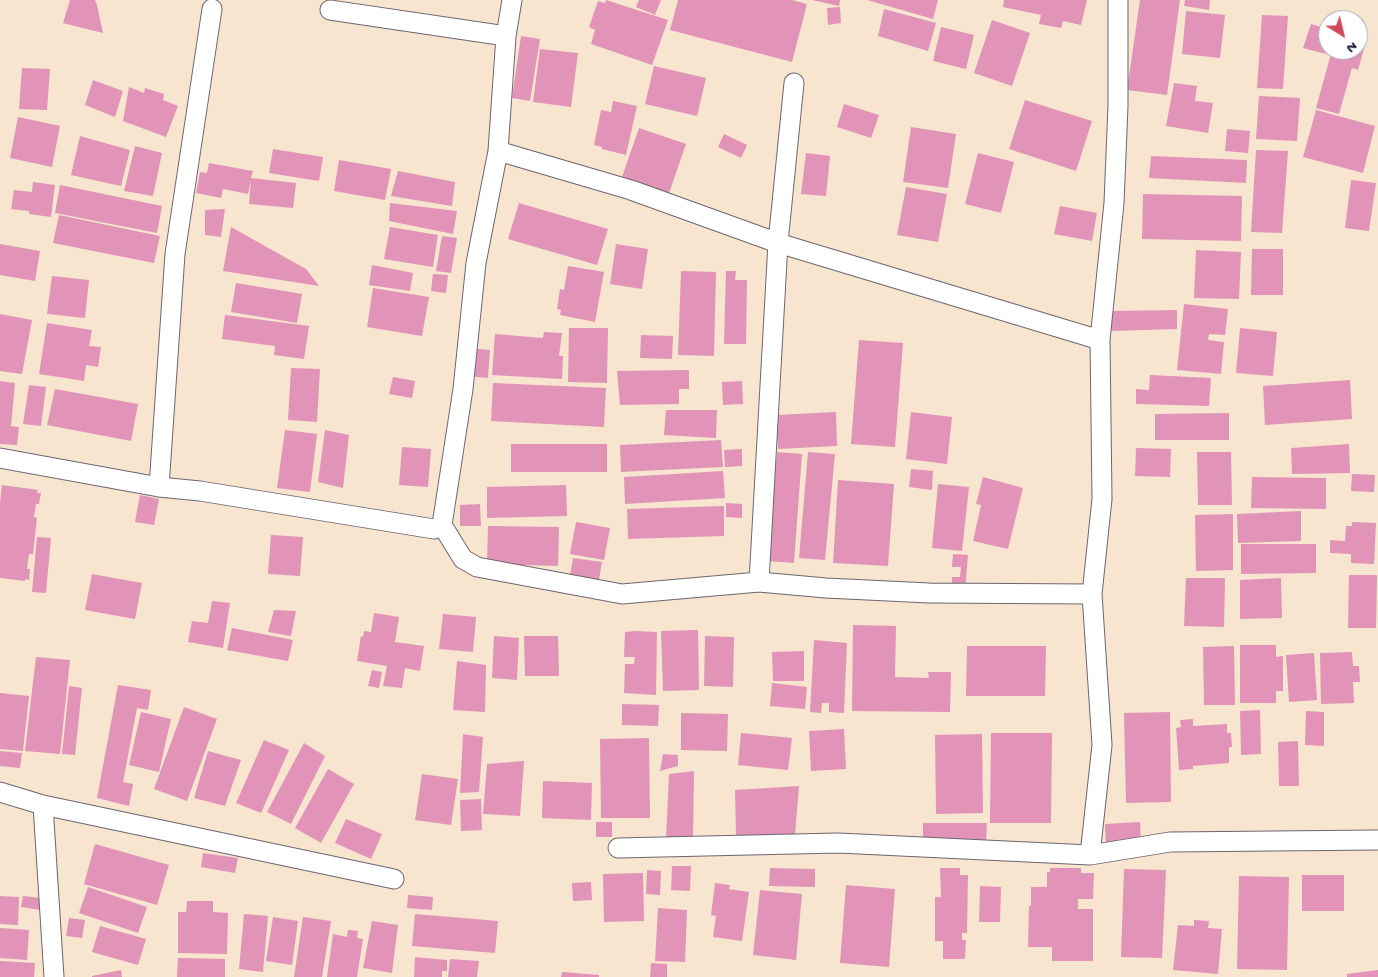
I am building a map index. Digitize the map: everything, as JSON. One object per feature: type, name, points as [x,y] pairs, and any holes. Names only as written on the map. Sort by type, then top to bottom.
[{"type":"street","points":[[512,0],[506,36],[498,151],[476,263],[463,389],[442,526],[463,559],[477,567],[622,594],[759,582],[826,588],[929,593],[1092,594]]},
{"type":"street","points":[[1090,855],[1102,744],[1092,594],[1102,498],[1100,340],[1114,193],[1118,106],[1118,0]]},
{"type":"street","points":[[159,487],[174,254],[212,9]]},
{"type":"street","points":[[330,10],[506,36]]},
{"type":"street","points":[[759,582],[778,243],[794,84]]},
{"type":"street","points":[[498,151],[631,190],[778,243],[1100,340]]},
{"type":"street","points":[[0,458],[159,487],[200,491],[434,529],[442,526]]},
{"type":"street","points":[[0,792],[43,805],[394,879]]},
{"type":"street","points":[[43,805],[54,977]]},
{"type":"street","points":[[618,848],[838,843],[1090,855],[1170,842],[1378,840]]},
{"type":"building","points":[[70,0],[95,0],[103,33],[63,23]]},
{"type":"building","points":[[606,0],[668,20],[652,65],[591,44],[595,30],[589,27],[598,1],[605,3]]},
{"type":"building","points":[[639,0],[661,0],[655,15],[636,7]]},
{"type":"building","points":[[678,0],[792,0],[807,4],[792,62],[670,30]]},
{"type":"building","points":[[812,0],[840,0],[839,6]]},
{"type":"building","points":[[867,0],[938,0],[933,19]]},
{"type":"building","points":[[1004,0],[1087,0],[1081,25],[1063,21],[1061,28],[1039,24],[1041,15],[1003,7]]},
{"type":"building","points":[[1140,0],[1180,0],[1167,95],[1127,90]]},
{"type":"building","points":[[1185,0],[1210,0],[1209,10],[1184,6]]},
{"type":"building","points":[[840,7],[841,23],[828,25],[827,8]]},
{"type":"building","points":[[884,9],[936,23],[928,51],[878,36]]},
{"type":"building","points":[[1186,11],[1225,15],[1220,58],[1182,54]]},
{"type":"building","points":[[1262,15],[1288,16],[1283,89],[1257,88]]},
{"type":"building","points":[[992,20],[1030,33],[1012,86],[974,73]]},
{"type":"building","points":[[1311,24],[1318,26],[1318,52],[1303,48]]},
{"type":"building","points":[[941,27],[974,35],[966,69],[933,61]]},
{"type":"building","points":[[521,36],[540,39],[530,101],[512,98]]},
{"type":"building","points":[[540,49],[578,53],[571,107],[533,102]]},
{"type":"building","points":[[1329,60],[1361,60],[1358,70],[1352,68],[1339,114],[1316,108]]},
{"type":"building","points":[[654,66],[706,78],[697,116],[645,104]]},
{"type":"building","points":[[22,68],[50,69],[47,110],[19,109]]},
{"type":"building","points":[[93,80],[123,91],[115,117],[85,105]]},
{"type":"building","points":[[1174,83],[1197,86],[1195,101],[1213,103],[1208,133],[1166,126]]},
{"type":"building","points":[[129,87],[144,93],[145,88],[164,94],[163,100],[178,106],[166,137],[123,121]]},
{"type":"building","points":[[1259,96],[1300,98],[1297,141],[1256,139]]},
{"type":"building","points":[[1025,100],[1092,121],[1076,171],[1009,149]]},
{"type":"building","points":[[613,101],[637,106],[626,155],[594,145],[601,110],[611,112]]},
{"type":"building","points":[[844,104],[879,115],[871,138],[837,127]]},
{"type":"building","points":[[1316,110],[1375,126],[1363,173],[1303,157]]},
{"type":"building","points":[[18,117],[60,126],[52,167],[10,158]]},
{"type":"building","points":[[911,127],[956,134],[948,188],[903,182]]},
{"type":"building","points":[[639,128],[686,144],[669,193],[622,177]]},
{"type":"building","points":[[1227,129],[1250,131],[1248,153],[1225,151]]},
{"type":"building","points":[[724,134],[747,145],[741,158],[718,147]]},
{"type":"building","points":[[80,136],[130,150],[121,186],[71,175]]},
{"type":"building","points":[[135,146],[162,153],[153,196],[124,191]]},
{"type":"building","points":[[273,149],[323,157],[319,181],[269,173]]},
{"type":"building","points":[[1256,150],[1288,151],[1282,233],[1251,232]]},
{"type":"building","points":[[806,153],[830,156],[826,196],[801,194]]},
{"type":"building","points":[[978,153],[1014,162],[1001,213],[965,204]]},
{"type":"building","points":[[1151,156],[1247,160],[1246,183],[1149,178]]},
{"type":"building","points":[[339,160],[391,169],[385,200],[334,191]]},
{"type":"building","points":[[209,163],[253,171],[251,178],[296,183],[293,208],[249,204],[251,180],[248,194],[223,189],[221,198],[196,193],[200,172],[207,173]]},
{"type":"building","points":[[398,171],[455,182],[452,206],[391,196]]},
{"type":"building","points":[[1351,180],[1376,183],[1369,231],[1345,228]]},
{"type":"building","points":[[33,182],[55,185],[51,217],[29,214],[29,211],[11,209],[14,190],[32,192]]},
{"type":"building","points":[[60,185],[162,206],[157,233],[55,213]]},
{"type":"building","points":[[906,187],[947,194],[938,242],[897,235]]},
{"type":"building","points":[[1143,194],[1242,196],[1241,241],[1142,239]]},
{"type":"building","points":[[390,203],[457,211],[453,234],[389,221]]},
{"type":"building","points":[[519,203],[608,229],[597,265],[508,239]]},
{"type":"building","points":[[1060,206],[1097,213],[1092,241],[1054,234]]},
{"type":"building","points":[[225,209],[221,237],[205,235],[205,210]]},
{"type":"building","points":[[59,215],[160,236],[154,263],[53,243]]},
{"type":"building","points":[[231,227],[306,269],[319,286],[223,271]]},
{"type":"building","points":[[390,227],[438,235],[433,267],[384,259]]},
{"type":"building","points":[[442,236],[457,238],[451,273],[436,271]]},
{"type":"building","points":[[0,244],[40,251],[35,281],[0,275]]},
{"type":"building","points":[[616,244],[648,249],[642,289],[610,284]]},
{"type":"building","points":[[1252,249],[1283,249],[1283,295],[1251,295]]},
{"type":"building","points":[[1196,250],[1241,252],[1239,299],[1194,298]]},
{"type":"building","points":[[372,265],[413,273],[410,291],[369,285]]},
{"type":"building","points":[[568,266],[604,272],[595,322],[560,315],[561,310],[557,309],[560,289],[564,290]]},
{"type":"building","points":[[681,271],[716,272],[714,356],[678,355]]},
{"type":"building","points":[[726,271],[736,271],[735,280],[747,280],[746,344],[724,344]]},
{"type":"building","points":[[433,274],[448,275],[446,293],[431,291]]},
{"type":"building","points":[[52,276],[89,280],[85,318],[47,314]]},
{"type":"building","points":[[236,283],[302,294],[297,323],[231,312]]},
{"type":"building","points":[[373,288],[429,297],[422,336],[367,327]]},
{"type":"building","points":[[1184,304],[1228,309],[1225,335],[1209,334],[1208,340],[1224,342],[1221,374],[1177,370]]},
{"type":"building","points":[[1177,310],[1177,329],[1111,331],[1111,311]]},
{"type":"building","points":[[0,314],[32,320],[22,374],[0,371]]},
{"type":"building","points":[[225,315],[309,326],[304,359],[274,355],[275,346],[222,339]]},
{"type":"building","points":[[47,323],[92,330],[89,346],[101,347],[98,367],[86,365],[84,381],[39,374]]},
{"type":"building","points":[[569,328],[608,328],[607,383],[568,382]]},
{"type":"building","points":[[1240,328],[1277,332],[1273,376],[1236,373]]},
{"type":"building","points":[[544,332],[562,333],[559,356],[563,356],[562,379],[492,375],[495,334],[543,338]]},
{"type":"building","points":[[641,335],[673,336],[672,359],[640,358]]},
{"type":"building","points":[[859,340],[903,343],[895,447],[851,444]]},
{"type":"building","points":[[469,348],[490,350],[488,378],[467,376]]},
{"type":"building","points":[[291,368],[320,369],[317,422],[288,420]]},
{"type":"building","points":[[689,370],[689,389],[679,389],[679,404],[620,405],[617,371]]},
{"type":"building","points":[[1150,375],[1211,378],[1209,406],[1136,404],[1136,389],[1149,390]]},
{"type":"building","points":[[393,377],[415,381],[412,398],[389,394]]},
{"type":"building","points":[[1350,380],[1352,419],[1265,425],[1263,386]]},
{"type":"building","points":[[0,381],[15,383],[11,426],[19,427],[17,445],[0,444]]},
{"type":"building","points":[[742,381],[743,404],[723,405],[722,382]]},
{"type":"building","points":[[493,383],[606,388],[604,427],[491,421]]},
{"type":"building","points":[[29,385],[46,387],[41,426],[23,424]]},
{"type":"building","points":[[55,389],[138,404],[131,441],[47,425]]},
{"type":"building","points":[[666,410],[717,410],[716,438],[664,435]]},
{"type":"building","points":[[836,412],[837,446],[778,449],[776,415]]},
{"type":"building","points":[[911,412],[952,417],[947,464],[906,459]]},
{"type":"building","points":[[1229,413],[1229,440],[1155,440],[1155,414]]},
{"type":"building","points":[[285,430],[317,434],[310,492],[277,488]]},
{"type":"building","points":[[325,430],[349,435],[343,488],[318,482]]},
{"type":"building","points":[[721,440],[723,467],[621,472],[620,445]]},
{"type":"building","points":[[511,444],[607,444],[607,472],[511,472]]},
{"type":"building","points":[[1349,444],[1350,473],[1292,474],[1291,448]]},
{"type":"building","points":[[402,447],[431,449],[428,487],[399,485]]},
{"type":"building","points":[[1136,448],[1171,449],[1170,477],[1135,476]]},
{"type":"building","points":[[742,449],[742,466],[725,467],[724,450]]},
{"type":"building","points":[[777,452],[802,454],[794,563],[768,561],[770,459],[777,460]]},
{"type":"building","points":[[808,452],[835,454],[825,560],[799,558]]},
{"type":"building","points":[[1197,452],[1231,452],[1232,505],[1198,505]]},
{"type":"building","points":[[911,469],[933,471],[932,490],[909,487]]},
{"type":"building","points":[[723,471],[725,498],[625,504],[624,477]]},
{"type":"building","points":[[1352,474],[1375,475],[1374,492],[1351,491]]},
{"type":"building","points":[[983,477],[1023,488],[1008,549],[973,541],[981,505],[976,504]]},
{"type":"building","points":[[1252,477],[1326,478],[1326,509],[1251,508]]},
{"type":"building","points":[[838,480],[894,484],[888,566],[833,563]]},
{"type":"building","points":[[938,484],[969,487],[962,551],[932,548]]},
{"type":"building","points":[[2,485],[38,490],[37,493],[41,493],[39,504],[36,504],[34,517],[37,518],[33,554],[29,554],[27,569],[30,569],[29,580],[0,578],[0,503]]},
{"type":"building","points":[[566,485],[567,516],[487,518],[487,487]]},
{"type":"building","points":[[140,495],[159,499],[154,525],[135,522]]},
{"type":"building","points":[[726,503],[742,504],[742,518],[726,517]]},
{"type":"building","points":[[480,504],[481,526],[460,526],[460,505]]},
{"type":"building","points":[[724,506],[724,536],[628,539],[627,509]]},
{"type":"building","points":[[1301,511],[1301,541],[1238,543],[1237,514]]},
{"type":"building","points":[[1233,514],[1233,570],[1196,571],[1195,515]]},
{"type":"building","points":[[576,522],[610,528],[604,560],[570,554]]},
{"type":"building","points":[[1352,522],[1376,523],[1374,564],[1351,563],[1351,554],[1330,553],[1330,540],[1345,541],[1346,526],[1352,526]]},
{"type":"building","points":[[488,526],[559,527],[558,566],[487,564]]},
{"type":"building","points":[[271,535],[303,537],[300,576],[268,574]]},
{"type":"building","points":[[37,537],[51,538],[46,593],[32,592]]},
{"type":"building","points":[[1241,544],[1316,544],[1316,573],[1241,574]]},
{"type":"building","points":[[953,554],[968,555],[965,592],[952,589],[952,577],[960,577],[961,567],[952,567]]},
{"type":"building","points":[[573,558],[602,562],[598,585],[569,581]]},
{"type":"building","points":[[92,574],[142,583],[135,619],[85,610]]},
{"type":"building","points":[[1349,575],[1377,575],[1376,628],[1348,628]]},
{"type":"building","points":[[1186,578],[1225,578],[1224,627],[1184,626]]},
{"type":"building","points":[[1281,578],[1282,618],[1240,619],[1240,580]]},
{"type":"building","points":[[212,601],[230,603],[223,648],[188,642],[192,621],[208,623]]},
{"type":"building","points":[[274,610],[296,611],[291,636],[268,632]]},
{"type":"building","points":[[374,613],[399,617],[395,642],[424,646],[420,671],[405,668],[402,688],[383,686],[387,666],[357,661],[361,636],[363,637],[364,631],[371,632]]},
{"type":"building","points":[[443,614],[476,617],[473,652],[439,649]]},
{"type":"building","points":[[853,625],[896,626],[895,677],[929,678],[928,672],[951,672],[950,712],[852,711]]},
{"type":"building","points":[[232,628],[293,640],[288,661],[227,650]]},
{"type":"building","points":[[698,630],[699,690],[663,691],[661,631]]},
{"type":"building","points":[[625,632],[657,632],[656,695],[624,693],[625,664],[634,664],[635,657],[624,657]]},
{"type":"building","points":[[494,636],[519,638],[517,680],[492,678]]},
{"type":"building","points":[[524,636],[558,636],[559,676],[525,676]]},
{"type":"building","points":[[705,636],[734,637],[733,687],[704,686]]},
{"type":"building","points":[[814,640],[847,643],[844,713],[829,712],[829,703],[822,703],[821,713],[810,712]]},
{"type":"building","points":[[1240,645],[1276,645],[1276,657],[1283,656],[1283,691],[1276,691],[1276,703],[1240,703]]},
{"type":"building","points":[[967,646],[1046,646],[1045,696],[966,696]]},
{"type":"building","points":[[1234,646],[1235,705],[1204,705],[1203,647]]},
{"type":"building","points":[[804,651],[804,681],[773,681],[772,652]]},
{"type":"building","points":[[1352,652],[1353,666],[1359,666],[1360,682],[1353,682],[1354,703],[1321,704],[1320,653]]},
{"type":"building","points":[[1314,653],[1317,700],[1289,702],[1286,655]]},
{"type":"building","points":[[36,657],[70,660],[60,754],[25,751]]},
{"type":"building","points":[[457,661],[486,665],[485,712],[453,710]]},
{"type":"building","points":[[372,670],[382,672],[379,688],[368,686]]},
{"type":"building","points":[[772,683],[807,687],[805,709],[770,706]]},
{"type":"building","points":[[118,685],[151,690],[148,710],[137,708],[123,782],[133,784],[129,806],[97,798]]},
{"type":"building","points":[[69,686],[82,688],[75,755],[62,754]]},
{"type":"building","points":[[0,693],[29,696],[23,751],[0,749]]},
{"type":"building","points":[[622,704],[659,705],[658,726],[622,725]]},
{"type":"building","points":[[184,707],[217,719],[187,801],[154,789]]},
{"type":"building","points":[[1260,710],[1261,754],[1241,755],[1240,711]]},
{"type":"building","points":[[1306,711],[1324,712],[1324,746],[1305,745]]},
{"type":"building","points":[[141,712],[171,719],[159,772],[129,765]]},
{"type":"building","points":[[1170,712],[1171,802],[1126,803],[1124,713]]},
{"type":"building","points":[[681,713],[728,714],[727,751],[681,750]]},
{"type":"building","points":[[1193,719],[1193,726],[1227,724],[1227,733],[1231,733],[1232,747],[1229,747],[1229,763],[1193,766],[1193,769],[1179,770],[1176,728],[1181,727],[1180,720]]},
{"type":"building","points":[[844,729],[846,769],[811,771],[809,731]]},
{"type":"building","points":[[741,733],[792,738],[788,770],[738,765]]},
{"type":"building","points":[[991,733],[1052,733],[1051,823],[990,823]]},
{"type":"building","points":[[463,734],[483,737],[479,792],[460,793]]},
{"type":"building","points":[[982,734],[983,813],[936,814],[935,735]]},
{"type":"building","points":[[649,738],[650,818],[601,818],[600,739]]},
{"type":"building","points":[[264,740],[289,750],[261,813],[236,803]]},
{"type":"building","points":[[1298,741],[1299,786],[1279,786],[1278,742]]},
{"type":"building","points":[[304,743],[325,756],[291,824],[267,812]]},
{"type":"building","points":[[0,751],[22,753],[20,768],[0,766]]},
{"type":"building","points":[[208,751],[241,760],[225,806],[194,798]]},
{"type":"building","points":[[663,754],[678,755],[678,766],[660,771]]},
{"type":"building","points":[[524,761],[520,816],[483,814],[487,764]]},
{"type":"building","points":[[328,769],[354,784],[321,843],[295,828]]},
{"type":"building","points":[[694,771],[693,841],[666,839],[669,774]]},
{"type":"building","points":[[422,774],[458,779],[451,825],[415,820]]},
{"type":"building","points":[[543,781],[592,783],[591,820],[542,818]]},
{"type":"building","points":[[799,786],[795,835],[736,835],[735,790]]},
{"type":"building","points":[[481,799],[482,830],[461,831],[460,800]]},
{"type":"building","points":[[346,819],[382,834],[371,859],[335,843]]},
{"type":"building","points":[[596,822],[612,822],[612,837],[596,837]]},
{"type":"building","points":[[1140,822],[1141,844],[1106,846],[1105,824]]},
{"type":"building","points":[[923,823],[987,823],[986,841],[923,841]]},
{"type":"building","points":[[95,844],[169,865],[157,905],[84,884]]},
{"type":"building","points":[[203,853],[238,858],[235,873],[201,867]]},
{"type":"building","points":[[672,866],[691,866],[690,891],[671,890]]},
{"type":"building","points":[[770,868],[815,869],[815,887],[769,886]]},
{"type":"building","points":[[940,868],[960,868],[960,875],[968,875],[967,933],[962,933],[962,940],[966,940],[965,959],[943,959],[943,941],[935,941],[935,897],[941,897]]},
{"type":"building","points":[[1050,868],[1081,868],[1081,873],[1094,873],[1093,899],[1078,899],[1078,909],[1093,909],[1093,961],[1052,961],[1052,947],[1028,947],[1031,887],[1047,887],[1047,872],[1050,872]]},
{"type":"building","points":[[1124,869],[1166,870],[1162,958],[1121,957]]},
{"type":"building","points":[[647,870],[661,871],[660,895],[646,894]]},
{"type":"building","points":[[643,873],[644,921],[604,922],[603,874]]},
{"type":"building","points":[[1302,875],[1344,875],[1344,911],[1302,911]]},
{"type":"building","points":[[1239,876],[1289,877],[1287,970],[1237,969]]},
{"type":"building","points":[[591,882],[592,900],[573,901],[572,883]]},
{"type":"building","points":[[715,883],[730,885],[729,889],[749,892],[742,941],[713,937],[716,916],[711,915]]},
{"type":"building","points":[[846,885],[895,889],[889,967],[840,963]]},
{"type":"building","points":[[980,886],[1001,887],[1000,922],[979,922]]},
{"type":"building","points":[[88,887],[147,907],[138,933],[79,913]]},
{"type":"building","points":[[760,890],[802,894],[796,960],[753,955]]},
{"type":"building","points":[[408,895],[433,897],[432,910],[407,908]]},
{"type":"building","points":[[0,896],[19,897],[18,925],[0,924]]},
{"type":"building","points":[[23,896],[41,898],[40,910],[21,907]]},
{"type":"building","points":[[187,901],[213,901],[213,912],[228,913],[227,954],[178,953],[178,912],[186,912]]},
{"type":"building","points":[[658,908],[687,910],[685,962],[655,961]]},
{"type":"building","points":[[244,914],[268,916],[263,972],[239,969]]},
{"type":"building","points":[[415,914],[498,921],[495,953],[412,946]]},
{"type":"building","points":[[273,917],[298,921],[292,965],[266,961]]},
{"type":"building","points":[[303,917],[331,921],[322,977],[294,977]]},
{"type":"building","points":[[69,918],[85,920],[82,938],[66,936]]},
{"type":"building","points":[[1194,920],[1209,921],[1208,928],[1222,929],[1218,974],[1173,970],[1178,925],[1194,926]]},
{"type":"building","points":[[372,921],[398,925],[392,973],[363,968]]},
{"type":"building","points":[[100,926],[146,939],[138,965],[92,952]]},
{"type":"building","points":[[0,928],[29,930],[27,960],[0,958]]},
{"type":"building","points":[[348,930],[358,931],[357,938],[363,939],[357,977],[327,977],[333,934],[347,937]]},
{"type":"building","points":[[415,957],[447,960],[447,971],[442,971],[442,977],[414,977]]},
{"type":"building","points":[[178,958],[225,959],[225,977],[177,977]]},
{"type":"building","points":[[450,959],[479,961],[477,977],[448,977]]},
{"type":"building","points":[[0,961],[35,963],[34,977],[0,977]]},
{"type":"building","points":[[651,963],[667,964],[667,977],[650,977]]},
{"type":"building","points":[[121,970],[122,977],[92,977],[92,976]]},
{"type":"building","points":[[1378,970],[1378,977],[1347,977],[1347,974]]},
{"type":"building","points":[[562,972],[599,975],[599,977],[561,977]]}]
